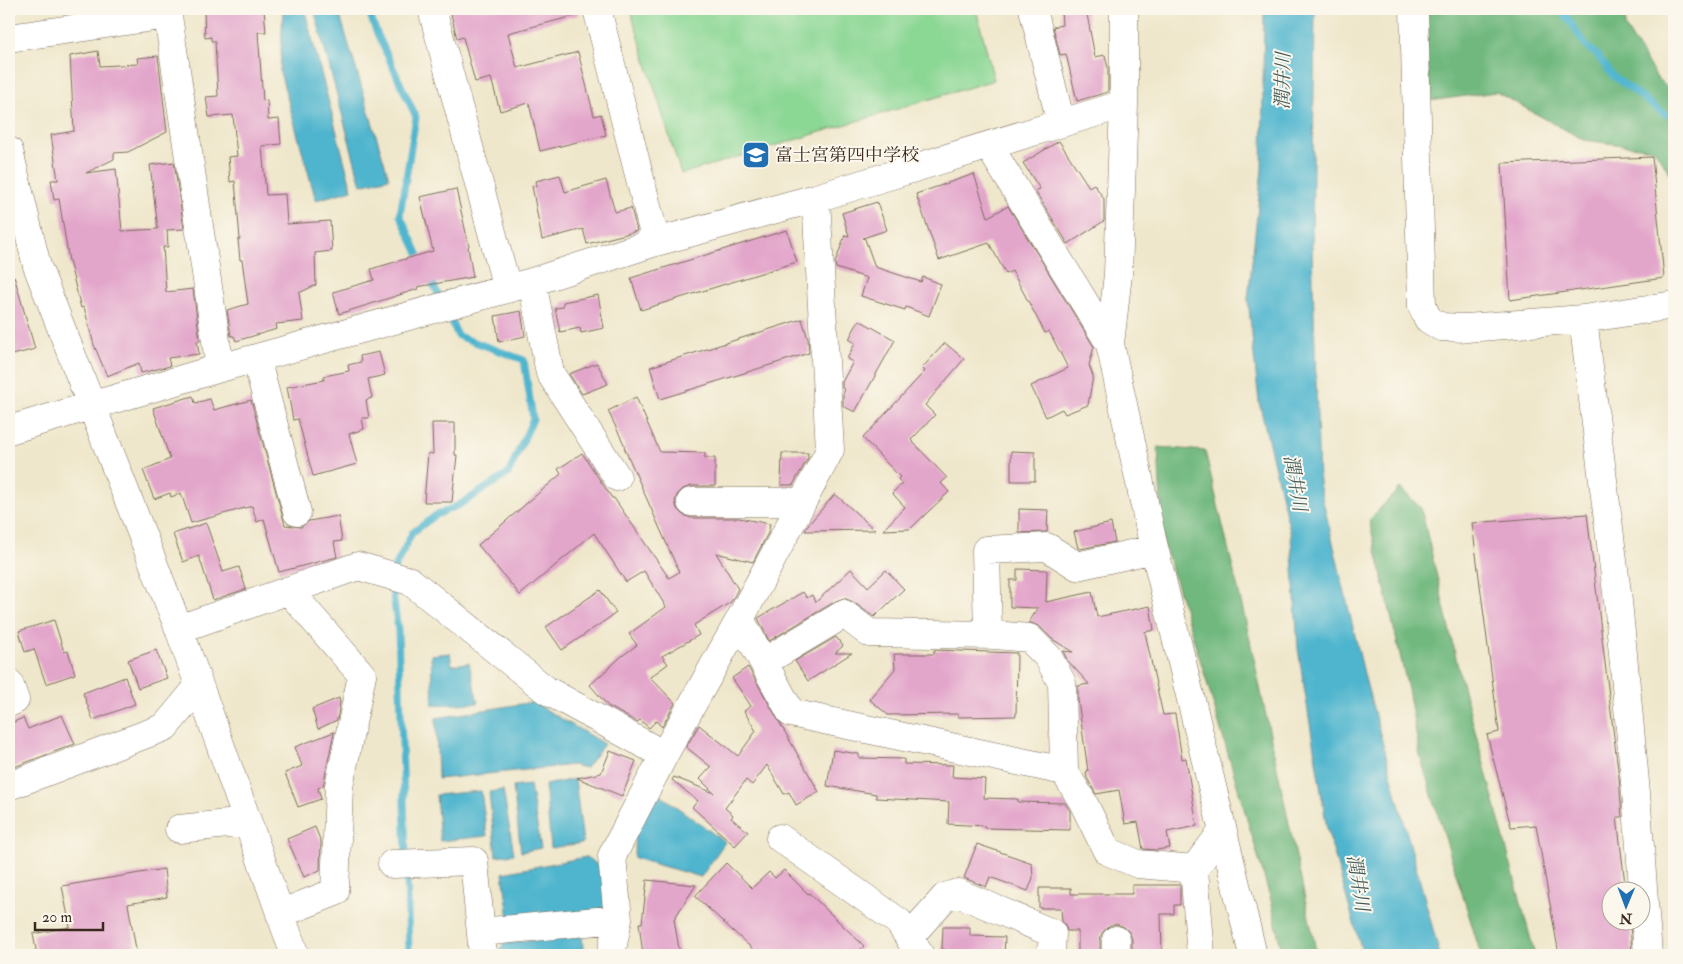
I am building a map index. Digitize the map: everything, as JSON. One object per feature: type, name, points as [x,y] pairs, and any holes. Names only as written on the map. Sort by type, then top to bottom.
[{"type":"street","points":[[432,9],[520,285],[550,372],[617,477]]},
{"type":"street","points":[[597,9],[656,242]]},
{"type":"street","points":[[1033,9],[1061,123]]},
{"type":"street","points":[[1124,9],[1124,104],[1118,274],[1110,344],[1154,549],[1253,955]]},
{"type":"street","points":[[1414,9],[1422,306],[1428,319],[1441,327],[1466,328],[1583,319],[1674,305]]},
{"type":"street","points":[[9,38],[167,12],[220,368]]},
{"type":"street","points":[[9,430],[220,368],[520,285],[656,242],[816,198],[1124,104]]},
{"type":"street","points":[[989,146],[1110,344]]},
{"type":"street","points":[[9,151],[19,232],[37,266],[179,629],[294,955]]},
{"type":"street","points":[[611,955],[618,919],[612,856],[664,755],[740,619],[830,450],[816,198]]},
{"type":"street","points":[[1583,319],[1618,601],[1636,793],[1648,955]]},
{"type":"street","points":[[256,358],[297,512]]},
{"type":"street","points":[[691,502],[802,502]]},
{"type":"street","points":[[988,635],[986,550],[1047,547],[1077,566],[1154,549]]},
{"type":"street","points":[[179,629],[358,566],[410,581],[546,690],[664,755]]},
{"type":"street","points":[[280,914],[335,892],[339,786],[362,675],[289,591]]},
{"type":"street","points":[[764,662],[844,614],[869,633],[988,635],[1028,638],[1048,657],[1062,683],[1064,771],[1083,802],[1108,851],[1138,864],[1194,869]]},
{"type":"street","points":[[740,619],[791,714],[1064,771]]},
{"type":"street","points":[[9,683],[14,700],[9,703]]},
{"type":"street","points":[[9,786],[165,727],[199,686]]},
{"type":"street","points":[[179,829],[247,822]]},
{"type":"street","points":[[1201,955],[1194,869],[1222,832]]},
{"type":"street","points":[[780,838],[899,922],[914,946],[945,897],[958,894],[1052,933],[1051,955]]},
{"type":"street","points":[[392,864],[474,861],[482,944],[618,919]]},
{"type":"green space","name":"富士宮第四中学校","points":[[630,9],[976,9],[994,80],[681,174]]},
{"type":"green space","points":[[1426,9],[1625,9],[1625,27],[1657,78],[1674,94],[1674,179],[1654,149],[1584,140],[1496,92],[1429,101]]},
{"type":"green space","points":[[1158,447],[1205,451],[1248,631],[1317,955],[1282,955],[1272,904],[1163,541]]},
{"type":"green space","points":[[1400,488],[1421,508],[1459,671],[1535,955],[1481,955],[1420,756],[1409,694],[1369,520]]},
{"type":"water","points":[[283,9],[311,9],[305,12],[352,190],[316,200],[280,72]]},
{"type":"water","points":[[314,9],[338,9],[389,178],[361,185]]},
{"type":"water","name":"潤井川","points":[[1264,9],[1315,9],[1312,246],[1319,484],[1366,682],[1440,955],[1363,955],[1327,829],[1298,649],[1291,535],[1259,402],[1248,299],[1262,169]]},
{"type":"water","points":[[450,653],[452,665],[469,663],[478,703],[433,705],[431,655]]},
{"type":"water","points":[[533,702],[604,744],[586,768],[573,765],[438,779],[436,718]]},
{"type":"water","points":[[575,779],[583,843],[551,848],[545,785]]},
{"type":"water","points":[[530,785],[541,848],[521,852],[513,787]]},
{"type":"water","points":[[652,789],[725,842],[701,877],[634,858],[635,823]]},
{"type":"water","points":[[503,790],[514,854],[496,856],[489,792]]},
{"type":"water","points":[[481,791],[487,836],[440,841],[436,795]]},
{"type":"water","points":[[586,857],[604,869],[609,914],[510,926],[503,873]]},
{"type":"water","points":[[582,936],[584,955],[497,955],[504,943]]},
{"type":"building","points":[[264,9],[266,32],[258,32],[263,101],[267,100],[268,120],[279,119],[281,144],[262,146],[266,195],[285,194],[287,224],[330,221],[332,251],[315,253],[316,285],[299,293],[303,321],[276,324],[277,329],[236,341],[234,336],[231,336],[227,310],[248,304],[242,260],[240,260],[235,181],[230,182],[228,157],[237,156],[233,115],[209,117],[206,97],[218,96],[215,41],[211,41],[211,37],[205,38],[204,11]]},
{"type":"building","points":[[450,9],[577,9],[578,15],[508,33],[517,68],[578,52],[594,116],[601,114],[606,135],[540,151],[529,103],[500,111],[491,78],[475,82],[463,37],[457,39]]},
{"type":"building","points":[[1061,9],[1086,9],[1095,57],[1105,55],[1108,68],[1108,92],[1077,101],[1066,54],[1060,55],[1053,27],[1062,25]]},
{"type":"building","points":[[98,51],[100,66],[138,64],[137,58],[158,56],[167,132],[128,152],[114,153],[114,159],[86,173],[116,169],[122,231],[158,229],[150,165],[174,162],[184,229],[167,230],[168,247],[163,247],[166,292],[193,289],[200,341],[197,341],[199,354],[168,358],[170,366],[141,373],[139,363],[107,376],[94,345],[84,307],[81,308],[69,261],[59,199],[54,200],[51,180],[58,180],[51,135],[74,131],[70,56]]},
{"type":"building","points":[[1059,141],[1089,187],[1094,184],[1104,199],[1104,221],[1068,244],[1035,191],[1040,189],[1023,163]]},
{"type":"building","points":[[1652,157],[1664,278],[1510,300],[1502,163]]},
{"type":"building","points":[[974,174],[988,217],[1008,206],[1094,347],[1089,365],[1093,376],[1088,405],[1065,414],[1062,409],[1046,417],[1031,386],[1068,368],[1049,331],[1045,333],[1012,271],[1006,274],[989,243],[939,260],[916,194]]},
{"type":"building","points":[[560,175],[565,192],[606,180],[615,212],[631,208],[637,231],[587,244],[583,229],[542,240],[532,186],[537,185],[536,181]]},
{"type":"building","points":[[456,189],[469,246],[473,277],[417,287],[418,289],[339,314],[333,292],[374,280],[371,269],[433,251],[420,197]]},
{"type":"building","points":[[877,202],[887,230],[863,238],[875,267],[921,282],[923,277],[941,284],[929,316],[906,307],[905,310],[861,296],[867,278],[836,268],[835,263],[845,235],[849,236],[842,213]]},
{"type":"building","points":[[787,230],[797,262],[641,310],[631,278]]},
{"type":"building","points":[[14,276],[35,349],[9,356],[9,277]]},
{"type":"building","points":[[598,295],[604,328],[581,333],[580,328],[560,332],[555,308],[563,307],[563,302]]},
{"type":"building","points":[[521,311],[525,336],[499,342],[495,316]]},
{"type":"building","points":[[802,319],[808,339],[809,353],[660,399],[650,367]]},
{"type":"building","points":[[859,320],[895,340],[855,412],[843,406],[845,390],[842,388],[842,382],[853,362],[847,359],[855,343],[849,339]]},
{"type":"building","points":[[945,343],[964,359],[925,405],[935,415],[911,440],[947,478],[941,483],[949,492],[910,529],[883,530],[905,507],[892,493],[902,484],[898,479],[900,477],[863,438],[925,371],[922,368]]},
{"type":"building","points":[[379,352],[385,375],[368,379],[372,398],[366,400],[369,418],[362,418],[364,429],[349,434],[357,464],[313,476],[298,419],[293,420],[287,387],[324,380],[324,376],[349,371],[348,365],[361,362],[360,356]]},
{"type":"building","points":[[597,363],[608,384],[582,394],[569,374]]},
{"type":"building","points":[[193,396],[195,403],[210,399],[214,410],[251,400],[285,525],[301,527],[309,521],[338,516],[342,541],[334,542],[337,557],[279,572],[264,519],[257,522],[252,506],[191,523],[181,493],[171,497],[170,493],[154,499],[143,470],[170,459],[153,408]]},
{"type":"building","points":[[636,397],[660,452],[705,453],[705,458],[715,458],[715,486],[691,486],[683,489],[677,495],[675,502],[677,509],[683,515],[691,518],[739,518],[770,524],[768,533],[753,562],[716,553],[738,589],[731,602],[694,625],[699,635],[662,656],[668,664],[650,677],[675,703],[662,727],[656,721],[649,728],[640,720],[637,722],[608,706],[590,685],[637,645],[629,634],[666,607],[644,571],[626,582],[594,533],[520,595],[478,545],[561,474],[558,469],[582,453],[669,578],[679,572],[608,411]]},
{"type":"building","points":[[432,423],[455,423],[455,455],[457,455],[452,502],[424,502],[428,453],[433,454]]},
{"type":"building","points":[[1011,451],[1035,452],[1035,481],[1011,481]]},
{"type":"building","points":[[782,453],[808,453],[808,458],[793,485],[781,485]]},
{"type":"building","points":[[835,494],[875,530],[805,531]]},
{"type":"building","points":[[1019,509],[1048,510],[1047,532],[1019,533]]},
{"type":"building","points":[[1587,514],[1619,778],[1622,817],[1617,817],[1625,882],[1600,882],[1600,932],[1631,932],[1632,955],[1559,955],[1536,825],[1511,827],[1487,735],[1499,732],[1472,523]]},
{"type":"building","points":[[206,523],[223,572],[239,567],[246,589],[213,600],[199,556],[183,562],[173,534]]},
{"type":"building","points":[[1111,523],[1115,542],[1078,548],[1074,532]]},
{"type":"building","points":[[851,569],[868,587],[886,570],[904,589],[874,617],[844,598],[769,641],[758,618],[803,592],[807,598],[812,595],[816,602]]},
{"type":"building","points":[[1017,569],[1047,570],[1046,602],[1092,592],[1097,617],[1150,606],[1154,630],[1145,632],[1153,670],[1163,715],[1175,714],[1182,759],[1186,758],[1197,826],[1167,832],[1170,848],[1143,849],[1138,822],[1125,824],[1119,790],[1096,794],[1087,778],[1086,772],[1088,771],[1078,700],[1078,686],[1089,684],[1067,660],[1063,651],[1073,652],[1052,639],[1040,627],[1029,622],[1038,608],[1010,607],[1010,580],[1017,580]]},
{"type":"building","points":[[600,590],[616,613],[562,650],[546,627]]},
{"type":"building","points":[[54,620],[64,652],[68,651],[75,674],[46,684],[34,649],[25,652],[19,631]]},
{"type":"building","points":[[836,637],[843,646],[835,653],[852,653],[808,681],[795,661]]},
{"type":"building","points":[[156,650],[167,678],[138,688],[128,660]]},
{"type":"building","points":[[934,650],[1017,653],[1016,716],[958,717],[958,714],[888,715],[869,699],[895,669],[894,654],[934,654]]},
{"type":"building","points":[[748,667],[819,792],[796,805],[789,792],[784,794],[767,765],[752,785],[746,780],[725,808],[733,815],[731,818],[748,832],[735,846],[692,807],[698,801],[672,780],[674,777],[714,793],[700,779],[711,767],[686,747],[699,725],[738,756],[756,731],[744,711],[751,706],[732,678]]},
{"type":"building","points":[[125,677],[135,704],[93,720],[83,693]]},
{"type":"building","points":[[339,698],[337,720],[318,729],[312,709]]},
{"type":"building","points":[[62,715],[75,744],[9,769],[9,724],[23,718],[28,729]]},
{"type":"building","points":[[334,732],[323,786],[318,788],[321,799],[298,807],[285,773],[302,766],[295,747]]},
{"type":"building","points":[[833,750],[859,754],[859,758],[904,759],[904,764],[953,765],[952,777],[985,779],[984,798],[1018,799],[1018,802],[1065,803],[1070,811],[1070,830],[984,828],[985,826],[948,824],[949,802],[876,798],[876,794],[827,786]]},
{"type":"building","points":[[610,751],[636,761],[622,796],[577,778],[601,773]]},
{"type":"building","points":[[315,827],[321,842],[320,870],[304,877],[287,839]]},
{"type":"building","points":[[977,844],[1032,863],[1033,878],[1028,891],[990,877],[986,887],[964,878]]},
{"type":"building","points":[[726,863],[752,888],[769,872],[775,878],[784,870],[864,946],[855,955],[759,955],[695,896]]},
{"type":"building","points":[[164,869],[167,897],[128,904],[137,955],[37,955],[33,934],[70,927],[62,886]]},
{"type":"building","points":[[647,880],[696,885],[674,919],[680,955],[643,955],[639,923],[642,923]]},
{"type":"building","points":[[1132,885],[1180,885],[1180,905],[1174,905],[1174,914],[1161,914],[1162,955],[1132,955],[1130,933],[1124,927],[1116,924],[1109,926],[1102,933],[1100,955],[1078,955],[1078,931],[1067,931],[1062,921],[1061,908],[1039,908],[1039,888],[1071,888],[1071,894],[1132,894]]},
{"type":"building","points":[[943,927],[970,927],[970,936],[1005,937],[1004,955],[946,955],[946,950],[942,949]]},
{"type":"waterway","points":[[368,9],[376,31],[416,117],[400,215],[422,262]]},
{"type":"waterway","points":[[1561,9],[1586,46],[1596,54],[1613,76],[1663,113],[1674,116]]},
{"type":"waterway","points":[[429,276],[441,300]]},
{"type":"waterway","points":[[393,571],[412,533],[436,515],[459,505],[508,474],[533,419],[524,360],[458,336],[447,312]]},
{"type":"waterway","points":[[391,581],[398,630],[406,857]]},
{"type":"waterway","points":[[407,868],[409,955]]},
{"type":"place","name":"富士宮第四中学校","points":[[756,155]]}]
